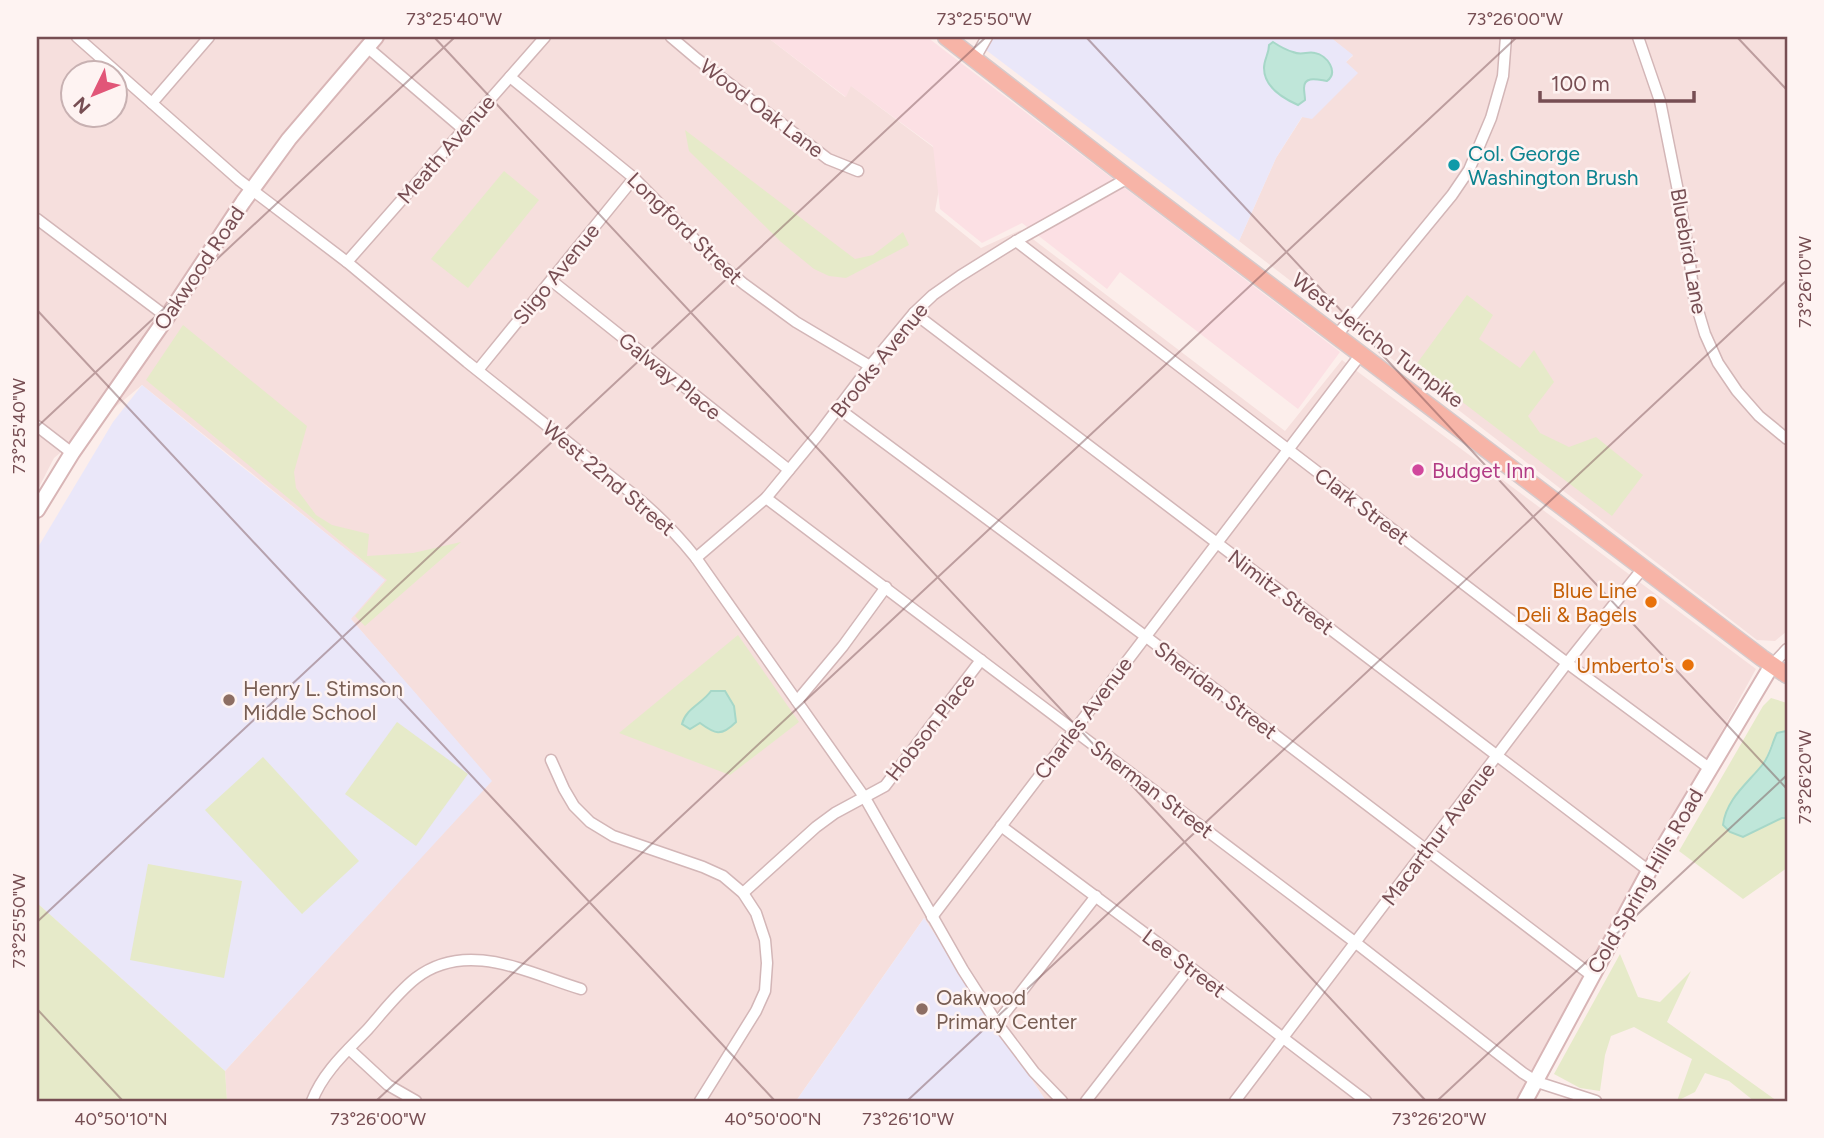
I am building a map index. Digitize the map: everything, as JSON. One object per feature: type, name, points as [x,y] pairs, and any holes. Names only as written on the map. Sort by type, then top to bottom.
[{"type":"main road","name":"West Jericho Turnpike","points":[[946,37],[1787,675]]},
{"type":"main road","name":"Oakwood Road","points":[[37,510],[72,453],[252,190],[289,139],[372,42]]},
{"type":"main road","name":"Cold Spring Hills Road","points":[[1525,1101],[1649,871],[1772,665]]},
{"type":"street","name":"West 22nd Street","points":[[77,37],[252,190],[347,262],[659,516],[696,558],[865,798],[997,1023],[1034,1072],[1062,1101]]},
{"type":"street","points":[[152,103],[209,37]]},
{"type":"street","name":"Meath Avenue","points":[[347,262],[545,37]]},
{"type":"street","name":"Wood Oak Lane","points":[[671,37],[828,159],[858,172]]},
{"type":"street","points":[[975,58],[986,37]]},
{"type":"street","points":[[1337,335],[1452,195],[1469,170],[1491,118],[1503,76],[1506,37]]},
{"type":"street","name":"Bluebird Lane","points":[[1638,37],[1660,101],[1689,255],[1693,297],[1705,334],[1718,363],[1737,391],[1759,416],[1787,439]]},
{"type":"street","points":[[372,42],[463,129]]},
{"type":"street","name":"Longford Street","points":[[510,77],[634,178],[715,260],[744,284],[796,322],[870,366]]},
{"type":"street","name":"Brooks Avenue","points":[[696,558],[766,498],[839,409],[870,366],[914,313],[933,296],[1016,241],[1128,177]]},
{"type":"street","name":"Sligo Avenue","points":[[478,370],[634,178]]},
{"type":"street","points":[[37,219],[167,317]]},
{"type":"street","name":"Clark Street","points":[[1016,241],[1567,663],[1709,768]]},
{"type":"street","name":"Galway Place","points":[[552,281],[789,470]]},
{"type":"street","name":"Nimitz Street","points":[[914,313],[1649,871]]},
{"type":"street","name":"Charles Avenue","points":[[932,916],[1361,354]]},
{"type":"street","name":"Sheridan Street","points":[[839,409],[1145,636],[1591,975]]},
{"type":"street","points":[[37,426],[72,453]]},
{"type":"street","name":"Sherman Street","points":[[766,498],[1356,943],[1523,1073],[1537,1082],[1596,1101]]},
{"type":"street","name":"Macarthur Avenue","points":[[1236,1101],[1567,663],[1643,568]]},
{"type":"street","points":[[797,701],[843,646],[886,587]]},
{"type":"street","points":[[1772,665],[1787,649]]},
{"type":"street","name":"Hobson Place","points":[[743,893],[816,827],[835,813],[886,786],[981,660]]},
{"type":"street","points":[[551,760],[574,806],[590,822],[613,836],[723,876],[743,893],[756,913],[765,940],[765,991],[756,1011],[700,1101]]},
{"type":"street","name":"Lee Street","points":[[1001,826],[1366,1101]]},
{"type":"street","points":[[997,1023],[1096,896]]},
{"type":"street","points":[[312,1101],[330,1070],[400,993],[418,977],[438,966],[460,959],[481,959],[503,963],[581,989]]},
{"type":"street","points":[[1086,1101],[1190,967]]},
{"type":"street","points":[[349,1049],[388,1085],[416,1101]]},
{"type":"shaded area","points":[[37,37],[767,37],[845,97],[850,85],[945,156],[935,211],[981,248],[1021,230],[1285,431],[1342,360],[1756,669],[1517,1101],[1046,1101],[924,918],[796,1101],[227,1101],[225,1071],[491,781],[350,618],[384,580],[142,385],[54,458],[37,491]]},
{"type":"shaded area","points":[[767,37],[927,37],[1340,352],[1298,409],[1120,272],[1107,289],[1022,223],[982,243],[940,209],[933,146],[851,86],[846,97]]},
{"type":"shaded area","points":[[994,37],[1330,37],[1353,55],[1346,62],[1358,73],[1312,119],[1302,117],[1276,158],[1239,241],[986,50]]},
{"type":"shaded area","points":[[1330,37],[1787,37],[1787,631],[1775,641],[1757,640],[1239,241],[1276,158],[1303,116],[1353,56]]},
{"type":"shaded area","points":[[1273,42],[1296,53],[1319,54],[1332,69],[1327,81],[1306,81],[1305,100],[1298,105],[1280,95],[1267,81],[1264,65],[1269,45]]},
{"type":"shaded area","points":[[685,130],[855,259],[873,255],[903,232],[909,245],[846,278],[829,276],[814,269],[781,242],[689,151]]},
{"type":"shaded area","points":[[504,171],[539,200],[468,288],[431,259]]},
{"type":"shaded area","points":[[1467,295],[1493,315],[1479,339],[1520,368],[1534,350],[1554,382],[1528,416],[1540,433],[1569,447],[1596,437],[1643,475],[1612,516],[1415,366]]},
{"type":"shaded area","points":[[183,325],[307,426],[294,472],[296,488],[316,515],[332,525],[369,534],[367,556],[413,553],[461,542],[365,626],[355,616],[387,580],[146,380]]},
{"type":"shaded area","name":"Henry L. Stimson Middle School","points":[[142,385],[385,580],[351,619],[492,781],[225,1071],[37,903],[37,549],[113,422]]},
{"type":"shaded area","points":[[738,635],[799,722],[730,775],[619,733]]},
{"type":"shaded area","points":[[711,691],[725,691],[734,706],[736,722],[722,732],[710,730],[700,723],[690,729],[682,724],[687,714]]},
{"type":"shaded area","points":[[1771,698],[1787,703],[1787,731],[1771,745],[1764,763],[1740,789],[1730,832],[1739,835],[1787,818],[1787,868],[1743,899],[1679,851],[1763,706]]},
{"type":"shaded area","points":[[397,722],[468,774],[416,846],[345,794]]},
{"type":"shaded area","points":[[1786,731],[1787,818],[1743,837],[1730,832],[1723,825],[1728,807],[1765,760],[1777,733]]},
{"type":"shaded area","points":[[263,757],[359,861],[302,914],[205,810]]},
{"type":"shaded area","points":[[148,864],[242,881],[224,978],[130,960]]},
{"type":"shaded area","points":[[37,903],[225,1071],[227,1101],[37,1101]]},
{"type":"shaded area","name":"Oakwood Primary Center","points":[[924,918],[1046,1101],[796,1101]]},
{"type":"shaded area","points":[[1620,954],[1638,997],[1660,1002],[1691,971],[1667,1022],[1777,1101],[1754,1101],[1729,1081],[1705,1073],[1695,1092],[1677,1101],[1692,1059],[1634,1027],[1611,1036],[1605,1055],[1600,1091],[1580,1088],[1554,1074]]},
{"type":"place","name":"Col. George Washington Brush","points":[[1454,165]]},
{"type":"place","name":"Budget Inn","points":[[1418,470]]},
{"type":"place","name":"Blue Line Deli & Bagels","points":[[1651,602]]},
{"type":"place","name":"Umberto's","points":[[1688,665]]},
{"type":"place","name":"Henry L. Stimson Middle School","points":[[229,700]]},
{"type":"place","name":"Oakwood Primary Center","points":[[922,1009]]}]
